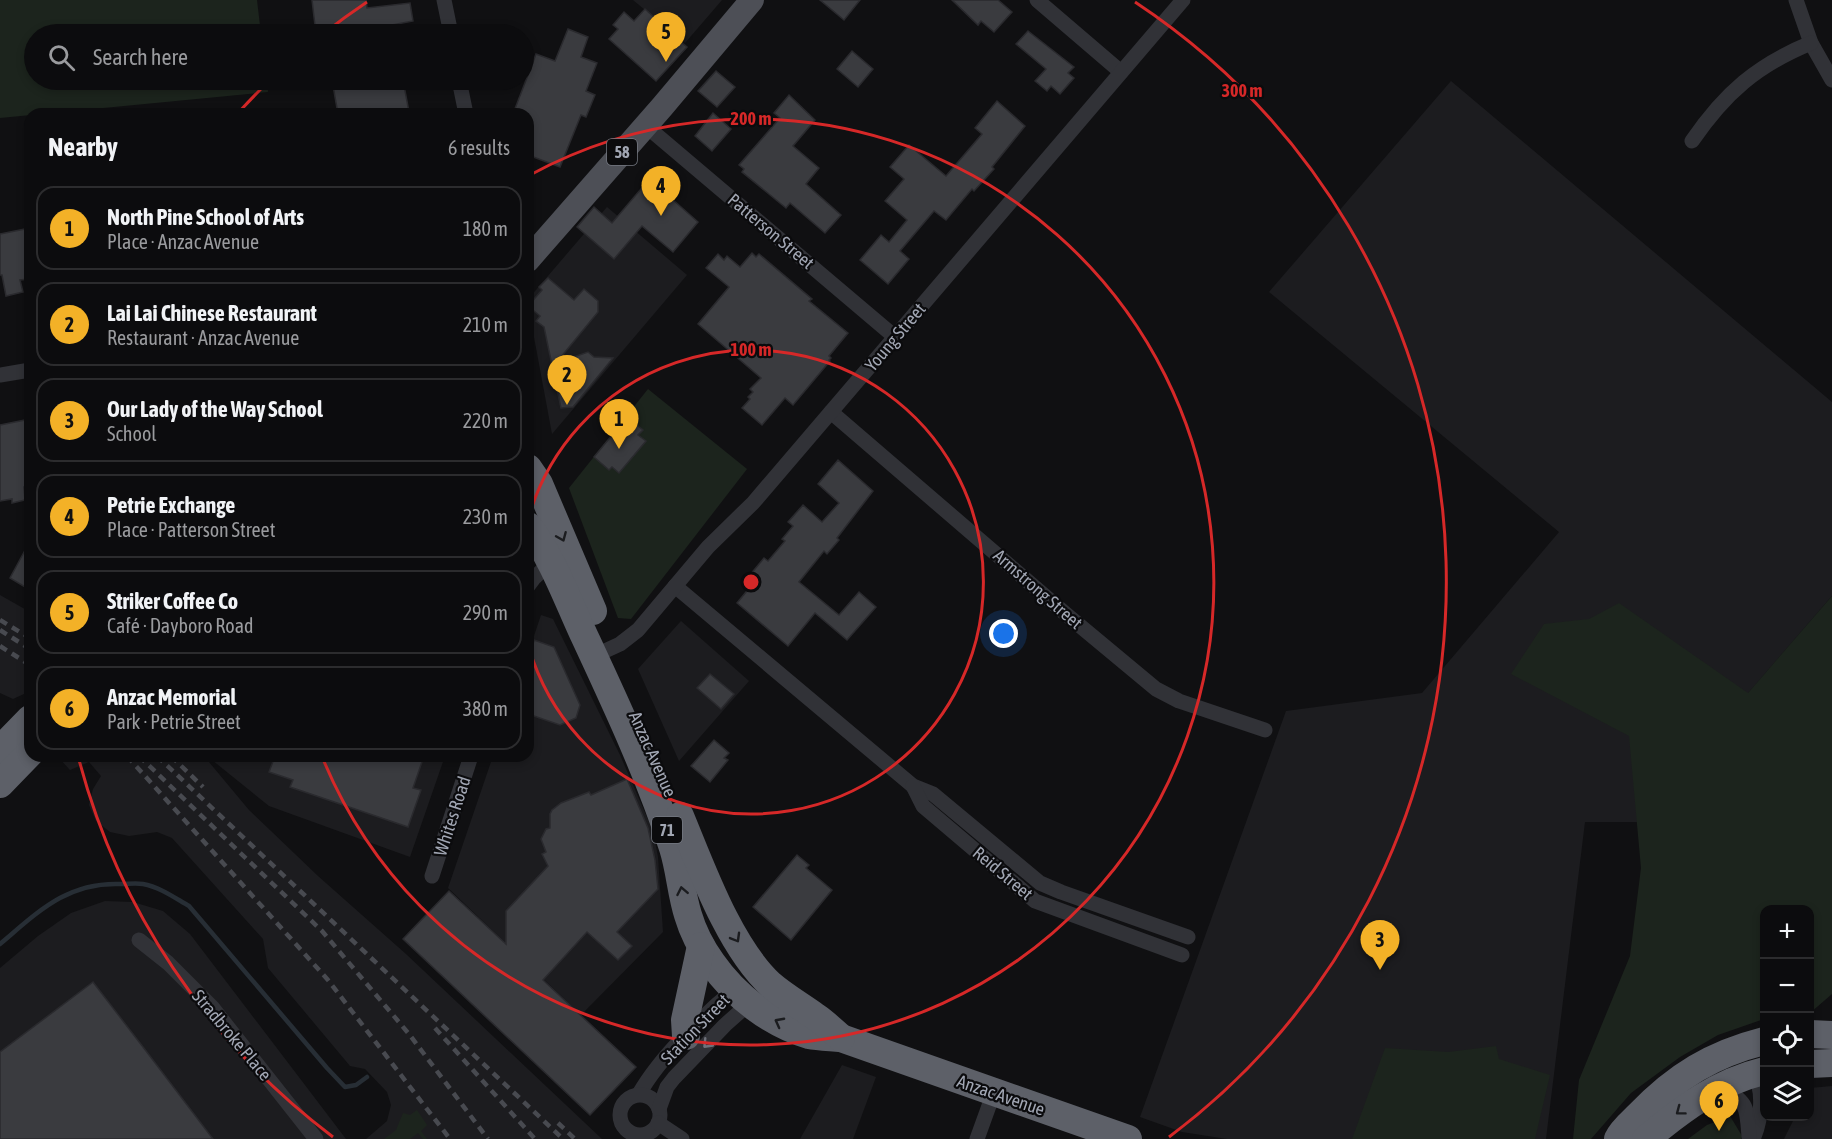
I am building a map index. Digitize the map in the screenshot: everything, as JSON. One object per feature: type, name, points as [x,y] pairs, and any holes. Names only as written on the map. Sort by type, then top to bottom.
[{"type":"highway","name":"Anzac Avenue","points":[[534,477],[546,500],[674,851],[688,916],[712,964],[742,996],[779,1022],[794,1029],[811,1035],[841,1038],[1128,1139]]},
{"type":"highway","name":"Anzac Avenue","points":[[534,536],[601,653],[740,945],[764,977],[841,1038]]},
{"type":"highway","points":[[0,750],[24,725]]},
{"type":"highway","points":[[0,784],[24,759]]},
{"type":"highway","points":[[686,1036],[685,1020],[701,946]]},
{"type":"highway","points":[[1814,1034],[1832,1035]]},
{"type":"highway","points":[[1618,1139],[1667,1088],[1696,1067],[1719,1055],[1760,1042]]},
{"type":"highway","points":[[1814,1064],[1832,1063]]},
{"type":"highway","points":[[1646,1139],[1682,1110],[1718,1088],[1759,1072]]},
{"type":"main road","name":"58","points":[[534,246],[646,126],[752,0]]},
{"type":"street","points":[[444,0],[449,24]]},
{"type":"street","points":[[1037,0],[1121,72]]},
{"type":"street","name":"Young Street","points":[[601,653],[620,644],[638,630],[715,539],[753,503],[1183,0]]},
{"type":"street","points":[[1796,0],[1811,43],[1832,80]]},
{"type":"street","points":[[1692,141],[1711,114],[1739,85],[1763,67],[1811,43]]},
{"type":"street","points":[[461,90],[465,108]]},
{"type":"street","name":"Patterson Street","points":[[646,126],[895,337]]},
{"type":"street","points":[[0,375],[24,371]]},
{"type":"street","name":"Armstrong Street","points":[[831,412],[1156,689],[1179,701],[1265,730]]},
{"type":"street","points":[[534,578],[550,563]]},
{"type":"street","name":"Reid Street","points":[[675,586],[913,786],[933,794],[1049,888],[1188,937]]},
{"type":"street","name":"Whites Road","points":[[432,876],[469,762]]},
{"type":"street","name":"Reid Street","points":[[913,786],[923,806],[1035,901],[1182,955]]},
{"type":"street","name":"Stradbroke Place","points":[[139,940],[168,963],[212,1007],[316,1139]]},
{"type":"street","name":"Station Street","points":[[659,1116],[667,1087],[725,1025],[742,996],[764,977]]},
{"type":"street","name":"Station Street","points":[[639,1094],[648,1079],[717,1005],[742,996]]},
{"type":"street","points":[[1719,1055],[1759,1072],[1761,1091],[1758,1129],[1751,1139]]},
{"type":"street","points":[[1718,1088],[1730,1092],[1746,1106],[1751,1139]]},
{"type":"street","points":[[977,1139],[994,1092]]},
{"type":"street","points":[[659,1116],[650,1132],[638,1135],[626,1130],[620,1119],[621,1107],[629,1098],[639,1094],[652,1098],[659,1116],[682,1139]]},
{"type":"shaded area","points":[[0,0],[257,0],[260,24],[24,24],[24,90],[268,90],[268,92],[103,108],[24,108],[24,116],[0,118]]},
{"type":"shaded area","points":[[633,0],[722,0],[685,43]]},
{"type":"shaded area","points":[[1451,81],[1832,402],[1832,596],[1637,822],[1585,822],[1546,1139],[1227,1139],[1182,1132],[1140,1117],[1286,711],[1422,693],[1559,532],[1269,292]]},
{"type":"shaded area","points":[[607,207],[687,275],[552,434],[534,337],[534,292]]},
{"type":"shaded area","points":[[648,389],[747,469],[631,619],[618,618],[569,488]]},
{"type":"shaded area","points":[[0,595],[24,609],[24,694],[13,699],[0,693]]},
{"type":"shaded area","points":[[1832,596],[1832,994],[1814,1010],[1814,905],[1760,905],[1760,1020],[1718,1035],[1680,1057],[1631,1093],[1591,1139],[1573,1139],[1579,1080],[1630,956],[1641,868],[1629,736],[1511,674],[1544,624],[1589,619],[1619,603],[1748,693]]},
{"type":"shaded area","points":[[541,615],[553,619],[620,755],[653,831],[658,857],[663,932],[581,1015],[448,888],[491,762],[534,762],[534,636]]},
{"type":"shaded area","points":[[681,621],[749,681],[679,761],[638,669]]},
{"type":"shaded area","points":[[63,762],[89,762],[70,770]]},
{"type":"shaded area","points":[[89,762],[209,762],[249,810],[602,1139],[366,1139],[387,1121],[391,1105],[387,1092],[365,1069],[350,1066],[268,968],[263,939],[172,838],[157,832],[129,836],[110,832],[96,821],[89,805],[93,789],[101,776]]},
{"type":"shaded area","points":[[214,762],[443,762],[410,857],[269,806]]},
{"type":"shaded area","points":[[105,901],[133,902],[163,911],[190,934],[346,1139],[0,1139],[0,968],[38,936],[71,913]]},
{"type":"shaded area","points":[[1496,1046],[1499,1059],[1550,1075],[1535,1139],[1352,1139],[1385,1048],[1448,1052]]},
{"type":"shaded area","points":[[842,1065],[876,1077],[853,1139],[800,1139]]},
{"type":"shaded area","points":[[1832,1086],[1832,1139],[1784,1139],[1793,1121],[1814,1121],[1814,1088]]},
{"type":"shaded area","points":[[417,1110],[427,1125],[421,1131],[427,1139],[423,1139],[418,1133],[410,1139],[384,1139],[396,1130],[403,1113],[410,1115]]},
{"type":"shaded area","points":[[1730,1116],[1742,1136],[1741,1139],[1688,1139],[1707,1125]]},
{"type":"building","points":[[312,0],[366,0],[367,8],[410,3],[413,21],[398,24],[315,24]]},
{"type":"building","points":[[820,0],[860,0],[844,20]]},
{"type":"building","points":[[952,0],[998,0],[1012,12],[994,32],[981,21],[978,25]]},
{"type":"building","points":[[645,9],[687,47],[656,81],[609,39],[618,29],[613,25],[624,12],[634,21]]},
{"type":"building","points":[[568,29],[588,37],[581,57],[597,63],[586,91],[595,95],[586,117],[581,115],[560,167],[534,157],[534,108],[515,108],[522,90],[534,90],[536,54],[555,61]]},
{"type":"building","points":[[1028,31],[1074,67],[1068,73],[1074,78],[1060,94],[1051,86],[1047,91],[1035,81],[1046,69],[1016,44]]},
{"type":"building","points":[[852,51],[873,69],[858,87],[837,69]]},
{"type":"building","points":[[716,71],[735,87],[717,107],[698,91]]},
{"type":"building","points":[[334,90],[405,90],[408,108],[337,108]]},
{"type":"building","points":[[789,95],[815,120],[793,146],[819,168],[806,184],[841,215],[825,233],[790,203],[786,208],[742,172],[744,169],[739,165],[780,118],[774,113]]},
{"type":"building","points":[[997,101],[1025,126],[992,167],[994,169],[974,191],[972,189],[946,220],[934,211],[900,251],[909,259],[888,284],[860,260],[881,235],[889,242],[907,220],[885,201],[904,179],[890,167],[909,145],[946,176],[982,134],[975,128]]},
{"type":"building","points":[[713,113],[731,129],[712,151],[695,136]]},
{"type":"building","points":[[658,169],[680,189],[672,199],[698,222],[673,252],[642,226],[614,259],[577,227],[594,207],[612,223]]},
{"type":"building","points":[[24,229],[24,280],[20,280],[23,292],[6,296],[2,275],[0,275],[0,234]]},
{"type":"building","points":[[752,253],[756,257],[759,254],[812,299],[809,301],[848,333],[829,356],[830,361],[793,405],[785,398],[762,425],[742,408],[753,392],[750,389],[761,378],[698,324],[729,287],[706,268],[718,254],[724,260],[727,256],[740,267]]},
{"type":"building","points":[[548,278],[574,300],[584,289],[598,301],[598,312],[556,363],[588,352],[594,357],[613,358],[573,407],[561,408],[544,327],[536,321],[540,316],[534,311],[534,299],[542,290],[539,287]]},
{"type":"building","points":[[627,417],[643,430],[638,435],[646,441],[619,473],[612,467],[609,470],[594,457]]},
{"type":"building","points":[[24,420],[24,500],[12,503],[12,499],[0,501],[0,425]]},
{"type":"building","points":[[838,460],[873,491],[837,538],[839,540],[827,554],[824,551],[799,582],[839,615],[859,592],[876,607],[847,640],[815,613],[788,646],[737,603],[751,586],[745,581],[764,558],[768,561],[785,541],[782,539],[793,526],[788,522],[803,505],[822,522],[839,503],[818,484]]},
{"type":"building","points":[[24,552],[24,586],[10,578]]},
{"type":"building","points":[[534,640],[554,647],[580,705],[576,718],[560,725],[534,716]]},
{"type":"building","points":[[710,674],[734,694],[721,709],[697,688]]},
{"type":"building","points":[[714,740],[729,753],[724,758],[728,760],[710,782],[691,766]]},
{"type":"building","points":[[273,762],[422,762],[413,788],[421,790],[408,827],[290,787],[293,780],[269,772]]},
{"type":"building","points":[[627,779],[648,828],[658,889],[617,932],[632,946],[618,960],[587,932],[543,980],[636,1067],[590,1115],[403,939],[449,891],[506,944],[506,911],[548,866],[542,854],[546,852],[541,839],[546,829],[550,828],[552,810],[561,803],[589,792],[591,795]]},
{"type":"building","points":[[797,855],[809,865],[806,868],[832,890],[791,940],[753,907]]},
{"type":"building","points":[[93,982],[213,1139],[0,1139],[0,1052]]},
{"type":"waterway","points":[[0,944],[54,901],[84,888],[135,884],[155,888],[189,906],[345,1087],[356,1085],[367,1077]]},
{"type":"railway","points":[[0,620],[24,634]]},
{"type":"railway","points":[[0,630],[24,645]]},
{"type":"railway","points":[[0,646],[24,661]]},
{"type":"railway","points":[[132,762],[328,980],[450,1139]]},
{"type":"railway","points":[[145,762],[322,931],[409,1034],[488,1139]]},
{"type":"railway","points":[[163,762],[563,1139]]},
{"type":"railway","points":[[177,762],[203,787]]},
{"type":"railway","points":[[435,1028],[535,1139]]},
{"type":"railway","points":[[558,1123],[575,1139]]},
{"type":"place","name":"Striker Coffee Co","points":[[666,62]]},
{"type":"place","name":"Petrie Exchange","points":[[661,216]]},
{"type":"place","name":"Lai Lai Chinese Restaurant","points":[[567,405]]},
{"type":"place","name":"North Pine School of Arts","points":[[619,449]]},
{"type":"place","name":"Our Lady of the Way School","points":[[1380,970]]},
{"type":"place","name":"Anzac Memorial","points":[[1719,1131]]}]
